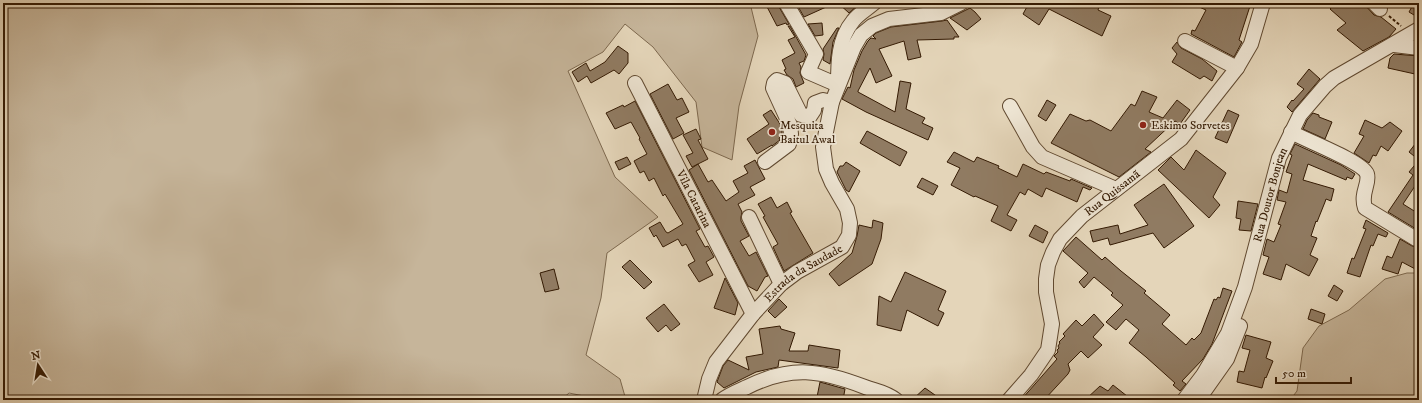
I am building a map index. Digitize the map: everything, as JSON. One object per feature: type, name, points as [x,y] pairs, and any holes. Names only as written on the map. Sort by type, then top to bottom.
[{"type":"street","points":[[786,3],[816,54],[808,72],[838,85],[838,60],[844,37],[852,21],[874,3]]},
{"type":"street","name":"Estrada da Saudade","points":[[704,400],[708,379],[716,362],[753,314],[781,284],[797,272],[842,247],[849,235],[850,223],[847,209],[826,169],[823,147],[832,102],[854,46],[861,35],[872,26],[888,19],[940,13],[961,3]]},
{"type":"street","name":"Rua Quissamã","points":[[1009,400],[1031,375],[1048,350],[1052,324],[1046,292],[1046,279],[1048,265],[1060,239],[1082,216],[1181,139],[1237,68],[1251,44],[1263,3]]},
{"type":"street","name":"Rua Doutor Bonjean","points":[[1184,400],[1203,375],[1228,333],[1245,287],[1279,158],[1300,114],[1334,78],[1414,31]]},
{"type":"street","points":[[1184,41],[1237,68]]},
{"type":"street","points":[[1394,44],[1419,48]]},
{"type":"street","points":[[765,162],[789,144],[792,134],[790,125],[773,88],[774,83],[777,80],[785,83],[801,115],[810,116],[814,110],[815,103],[823,100],[832,102]]},
{"type":"street","name":"Vila Catarina","points":[[636,83],[753,314]]},
{"type":"street","points":[[1010,106],[1033,147],[1042,157],[1116,189]]},
{"type":"street","points":[[1291,132],[1350,159],[1363,168],[1367,174],[1363,201],[1365,208],[1381,219],[1417,238]]},
{"type":"street","points":[[749,217],[781,284]]},
{"type":"street","points":[[1198,400],[1227,359],[1249,302],[1249,295],[1245,287]]},
{"type":"street","points":[[722,400],[755,383],[779,374],[812,372],[839,377],[868,388],[878,390],[890,395],[896,400]]},
{"type":"path","points":[[1377,6],[1414,31]]},
{"type":"shaded area","points":[[3,3],[750,3],[758,36],[739,106],[732,160],[702,147],[696,102],[653,47],[625,24],[603,52],[568,71],[615,177],[658,217],[607,253],[601,298],[586,355],[620,379],[626,400],[604,400],[569,393],[561,400],[3,400]]},
{"type":"shaded area","points":[[1407,273],[1419,273],[1419,400],[1290,400],[1297,391],[1303,348],[1319,326],[1349,310],[1385,279]]},
{"type":"building","points":[[765,3],[778,3],[789,24],[787,25],[786,23],[777,26]]},
{"type":"building","points":[[796,3],[835,3],[804,17]]},
{"type":"building","points":[[838,3],[860,3],[849,13]]},
{"type":"building","points":[[1029,3],[1100,3],[1098,10],[1111,16],[1102,36],[1049,9],[1039,25],[1023,14]]},
{"type":"building","points":[[1190,3],[1251,3],[1239,40],[1242,42],[1234,57],[1191,34],[1192,30],[1195,31],[1206,10]]},
{"type":"building","points":[[1336,3],[1363,3],[1374,15],[1381,17],[1396,29],[1389,37],[1363,51],[1337,30],[1346,23],[1330,9]]},
{"type":"building","points":[[1414,3],[1419,3],[1419,18],[1409,12]]},
{"type":"building","points":[[970,8],[981,19],[967,30],[950,18]]},
{"type":"building","points":[[947,20],[959,37],[954,37],[954,39],[917,40],[921,57],[908,60],[904,41],[879,49],[892,76],[876,83],[870,68],[858,91],[895,112],[900,81],[911,83],[906,109],[925,118],[922,123],[933,128],[928,140],[866,112],[842,99],[848,87],[850,88],[854,70],[862,51],[871,38],[876,39],[873,36],[876,33],[891,27]]},
{"type":"building","points":[[822,23],[823,35],[815,36],[808,24]]},
{"type":"building","points":[[788,26],[790,26],[806,55],[804,61],[799,63],[801,67],[800,73],[804,83],[796,87],[793,79],[787,75],[784,70],[786,69],[782,60],[795,53],[788,40],[795,37]]},
{"type":"building","points":[[837,28],[839,28],[833,42],[830,64],[823,60],[823,49]]},
{"type":"building","points":[[1177,42],[1181,48],[1202,59],[1217,71],[1212,81],[1204,76],[1200,79],[1172,62],[1177,54],[1172,48]]},
{"type":"building","points":[[618,46],[628,53],[628,63],[619,74],[614,70],[591,83],[587,76],[578,82],[572,72],[586,63],[590,71],[605,62]]},
{"type":"building","points":[[1394,54],[1419,56],[1419,66],[1417,65],[1415,74],[1388,68],[1390,58]]},
{"type":"building","points":[[1309,69],[1320,79],[1292,112],[1287,107],[1304,89],[1297,84]]},
{"type":"building","points":[[668,84],[677,100],[682,98],[689,112],[676,118],[684,133],[673,139],[650,94]]},
{"type":"building","points":[[1142,91],[1157,97],[1149,112],[1163,118],[1177,100],[1190,110],[1180,124],[1175,121],[1145,149],[1151,152],[1119,177],[1051,143],[1070,114],[1086,121],[1090,120],[1111,131],[1131,104],[1135,106]]},
{"type":"building","points":[[1047,100],[1056,105],[1046,121],[1038,116]]},
{"type":"building","points":[[635,101],[700,229],[696,231],[705,247],[708,246],[714,257],[706,262],[713,275],[699,282],[688,265],[695,261],[686,244],[682,246],[678,239],[663,247],[656,235],[654,237],[649,228],[660,222],[668,233],[683,224],[665,194],[663,196],[654,178],[649,181],[644,171],[640,173],[634,161],[647,154],[631,122],[615,129],[606,113],[623,105],[624,107]]},
{"type":"building","name":"Mesquita Baitul Awal","points":[[771,110],[782,127],[782,136],[779,138],[780,140],[772,146],[757,154],[747,139],[769,124],[763,115]]},
{"type":"building","points":[[1228,110],[1239,115],[1227,143],[1215,138]]},
{"type":"building","points":[[1313,113],[1332,122],[1325,139],[1303,129],[1307,120]]},
{"type":"building","points":[[1365,120],[1382,128],[1390,122],[1402,131],[1388,151],[1381,146],[1376,156],[1373,155],[1369,163],[1354,153],[1364,136],[1359,134]]},
{"type":"building","points":[[696,129],[701,139],[698,140],[708,159],[692,167],[686,156],[693,153],[683,135]]},
{"type":"building","points":[[867,131],[907,152],[900,166],[860,143]]},
{"type":"building","points":[[1419,139],[1419,160],[1409,152]]},
{"type":"building","points":[[1295,144],[1341,165],[1355,174],[1352,179],[1347,177],[1346,180],[1308,164],[1303,180],[1334,189],[1331,201],[1326,199],[1311,236],[1317,238],[1310,255],[1318,259],[1309,276],[1286,264],[1281,280],[1263,274],[1269,257],[1263,255],[1267,239],[1274,242],[1281,225],[1278,224],[1286,202],[1277,200],[1279,190],[1287,193],[1292,174],[1286,172],[1292,155],[1290,154]]},
{"type":"building","points":[[1196,150],[1226,173],[1213,197],[1220,205],[1209,218],[1158,170],[1171,157],[1184,170]]},
{"type":"building","points":[[954,152],[974,162],[977,157],[999,166],[998,168],[1017,177],[1023,164],[1044,174],[1046,172],[1070,181],[1071,179],[1092,188],[1090,190],[1083,187],[1077,202],[1046,188],[1042,197],[1028,189],[1025,195],[1020,192],[1007,215],[1017,220],[1011,231],[991,221],[998,206],[975,196],[974,197],[951,185],[960,168],[947,162]]},
{"type":"building","points":[[627,157],[631,164],[619,170],[615,162]]},
{"type":"building","points":[[755,160],[765,179],[750,187],[755,195],[738,204],[742,212],[741,221],[749,236],[740,241],[749,256],[756,252],[768,276],[765,277],[757,291],[748,286],[689,170],[698,164],[708,182],[712,180],[726,201],[739,192],[733,181],[748,173],[744,166]]},
{"type":"building","points":[[1419,160],[1419,180],[1403,204],[1419,214],[1419,229],[1416,229],[1388,212],[1413,175],[1409,172]]},
{"type":"building","points":[[846,162],[860,171],[849,192],[846,190],[837,172],[840,166],[843,166]]},
{"type":"building","points":[[922,178],[938,186],[933,195],[917,187]]},
{"type":"building","points":[[1164,184],[1194,226],[1164,248],[1153,233],[1110,245],[1108,238],[1093,242],[1090,231],[1118,225],[1120,234],[1148,225],[1134,205]]},
{"type":"building","points":[[771,197],[777,208],[787,202],[792,212],[790,213],[813,253],[784,271],[773,247],[778,244],[763,217],[765,216],[758,204]]},
{"type":"building","points":[[1238,201],[1258,204],[1251,231],[1239,230],[1241,219],[1236,218]]},
{"type":"building","points":[[873,220],[883,223],[881,239],[872,264],[839,286],[829,274],[852,253],[859,225],[872,228]]},
{"type":"building","points":[[1366,220],[1388,233],[1386,237],[1378,234],[1373,246],[1371,245],[1360,277],[1347,273],[1352,258],[1354,259],[1366,229],[1363,228]]},
{"type":"building","points":[[1035,225],[1048,232],[1043,243],[1029,236]]},
{"type":"building","points":[[1076,237],[1102,260],[1105,257],[1146,291],[1144,293],[1170,315],[1162,324],[1186,345],[1192,338],[1194,340],[1201,333],[1214,299],[1216,300],[1218,297],[1220,298],[1223,288],[1232,291],[1212,344],[1203,359],[1182,381],[1186,384],[1180,391],[1173,385],[1175,383],[1129,343],[1139,330],[1126,319],[1116,330],[1106,322],[1123,305],[1111,295],[1113,293],[1094,277],[1084,288],[1079,282],[1088,273],[1063,251]]},
{"type":"building","points":[[1400,239],[1412,246],[1419,247],[1419,271],[1402,262],[1398,274],[1382,269],[1387,256],[1392,258]]},
{"type":"building","points":[[630,260],[652,282],[644,289],[622,267]]},
{"type":"building","points":[[554,269],[559,289],[545,292],[540,273]]},
{"type":"building","points":[[905,272],[946,291],[938,310],[944,313],[938,326],[907,310],[901,331],[877,325],[879,296],[891,302]]},
{"type":"building","points":[[725,278],[738,303],[735,315],[714,308]]},
{"type":"building","points":[[1334,285],[1343,291],[1337,301],[1328,296]]},
{"type":"building","points":[[779,299],[787,307],[775,318],[768,311]]},
{"type":"building","points":[[664,304],[680,324],[671,331],[666,325],[658,332],[646,318]]},
{"type":"building","points":[[1311,309],[1325,314],[1322,324],[1308,319]]},
{"type":"building","points":[[1094,314],[1104,325],[1093,337],[1102,345],[1088,358],[1081,351],[1068,364],[1070,370],[1068,374],[1044,400],[1021,400],[1057,359],[1054,356],[1058,352],[1059,342],[1065,336],[1063,334],[1076,320],[1082,326]]},
{"type":"building","points":[[780,326],[781,329],[795,333],[789,351],[808,351],[809,345],[840,350],[838,368],[779,360],[778,367],[756,372],[724,388],[717,382],[723,366],[728,360],[749,370],[746,357],[763,354],[759,329]]},
{"type":"building","points":[[1246,335],[1271,342],[1266,358],[1273,361],[1266,378],[1265,377],[1262,388],[1237,382],[1239,371],[1244,372],[1250,350],[1242,348]]},
{"type":"building","points":[[820,382],[845,389],[843,400],[817,397]]},
{"type":"building","points":[[1113,385],[1132,400],[1085,400],[1100,386],[1108,391]]},
{"type":"building","points":[[925,388],[942,400],[912,400]]},
{"type":"place","name":"Eskimo Sorvetes","points":[[1143,125]]},
{"type":"place","name":"Mesquita Baitul Awal","points":[[772,132]]}]
